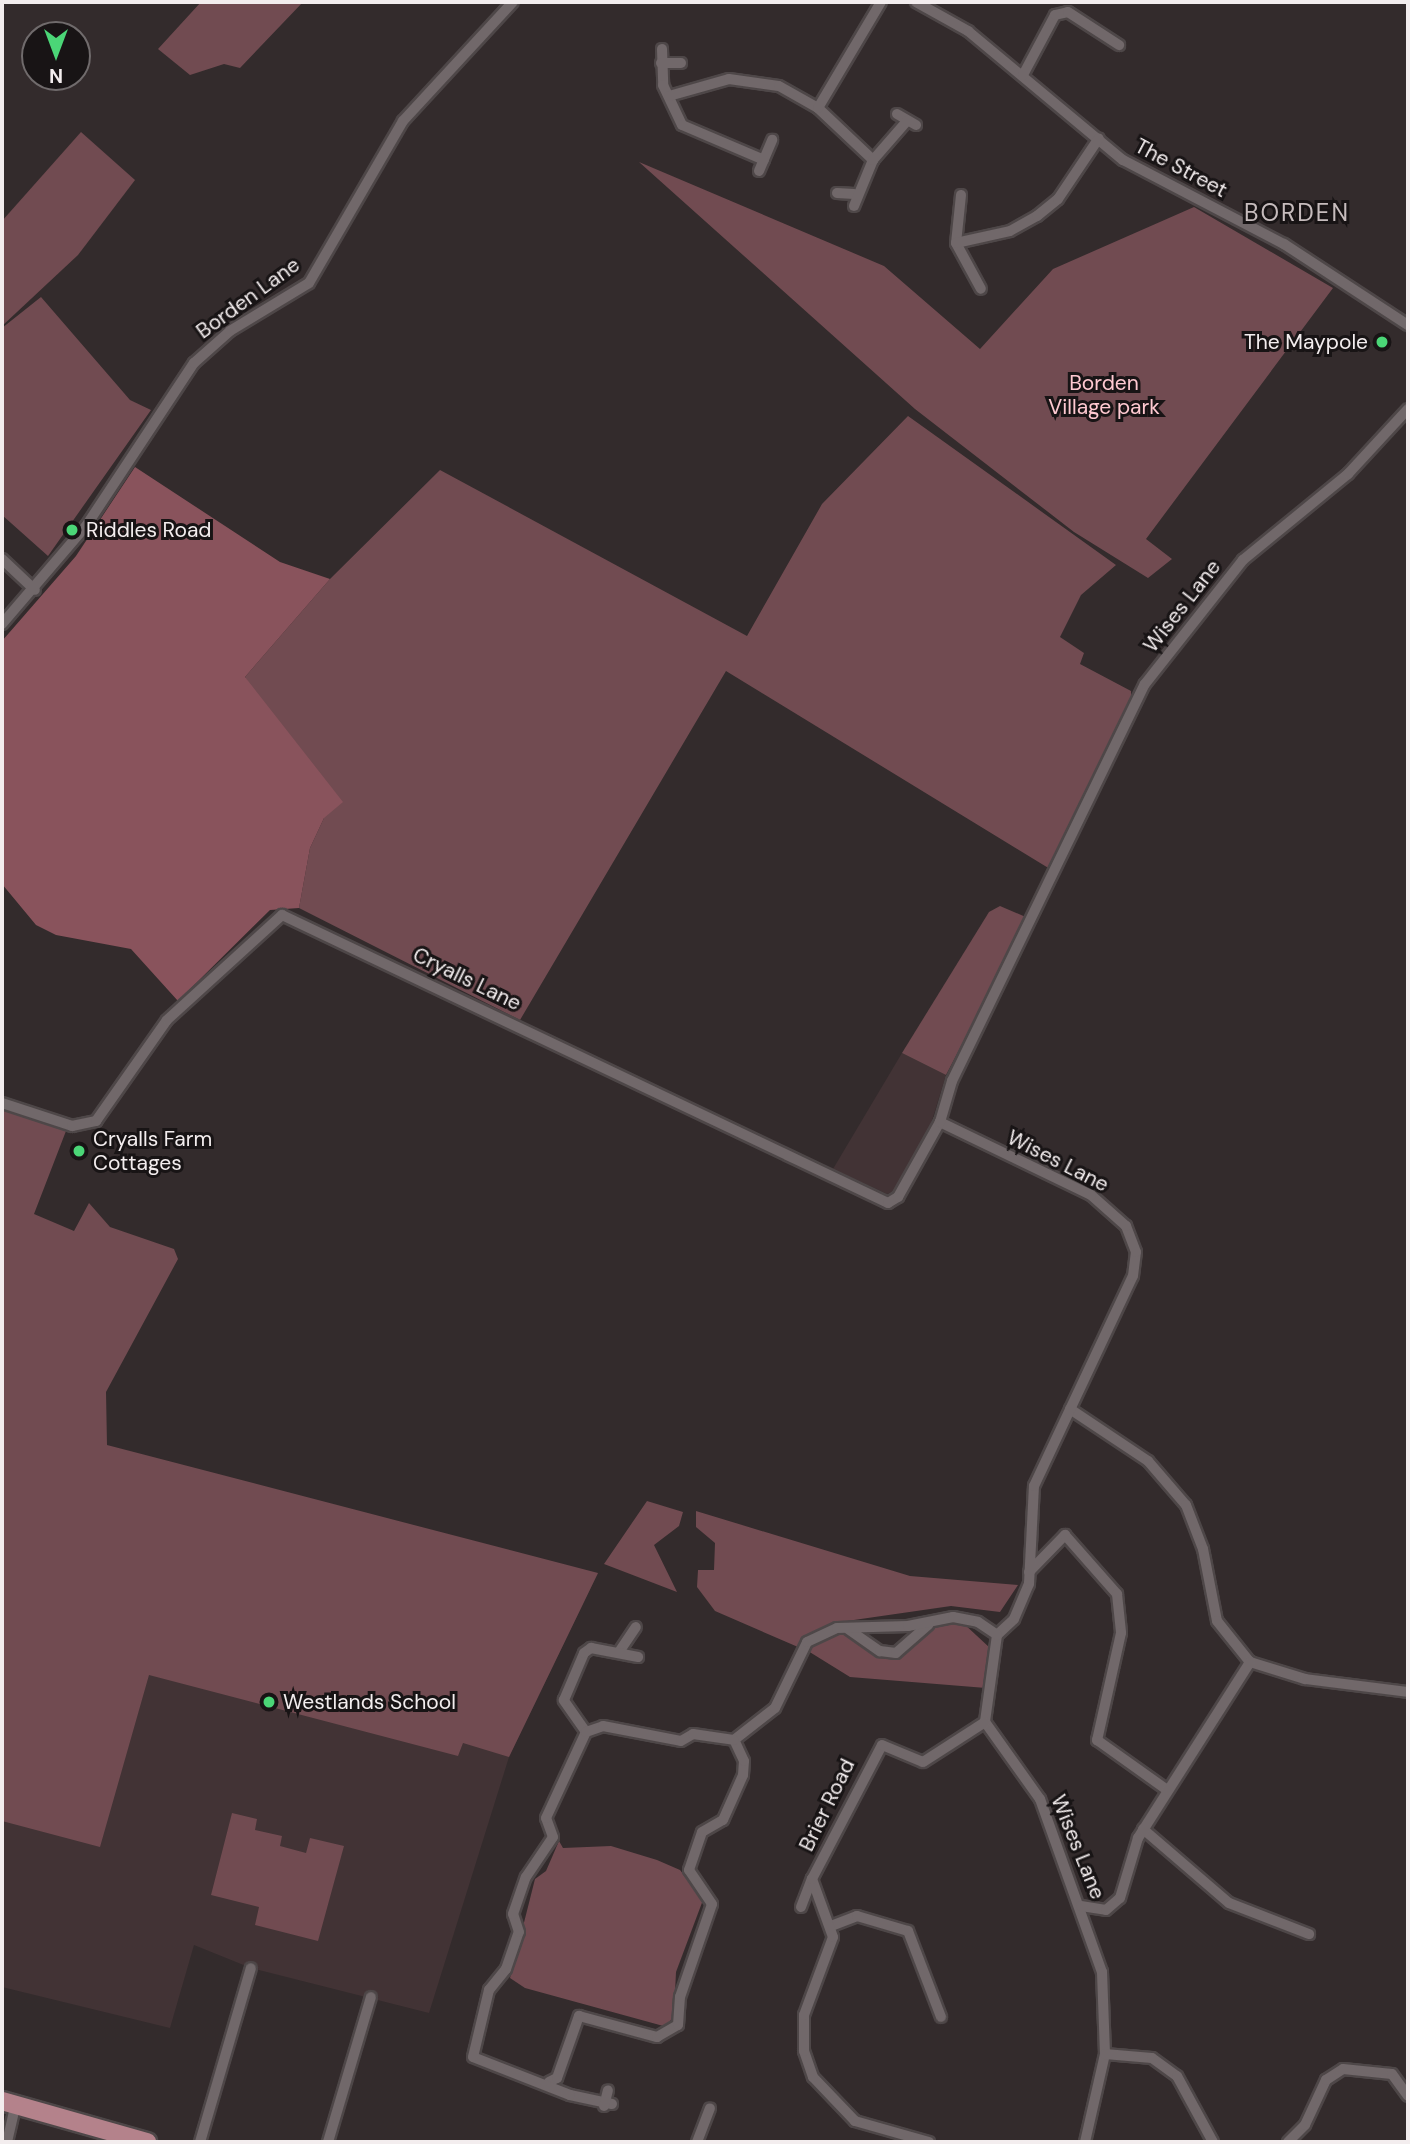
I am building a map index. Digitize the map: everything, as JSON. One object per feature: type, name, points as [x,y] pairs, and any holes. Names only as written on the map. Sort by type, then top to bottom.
[{"type":"main road","points":[[9,2103],[147,2142]]},
{"type":"street","name":"Borden Lane","points":[[2,624],[35,590],[86,526],[194,363],[230,331],[309,283],[403,121],[513,2]]},
{"type":"street","points":[[818,108],[881,2]]},
{"type":"street","name":"The Street","points":[[916,2],[968,31],[1123,160],[1275,238],[1408,325]]},
{"type":"street","points":[[1023,75],[1055,15],[1068,12],[1119,45]]},
{"type":"street","points":[[662,49],[661,63],[669,96],[682,125],[764,159]]},
{"type":"street","points":[[661,63],[681,62]]},
{"type":"street","points":[[669,96],[701,83],[751,80],[779,86],[818,108],[873,160]]},
{"type":"street","points":[[854,206],[854,194],[873,160],[911,123],[897,114]]},
{"type":"street","points":[[956,243],[1010,231],[1038,216],[1058,199],[1099,138]]},
{"type":"street","points":[[759,171],[772,140]]},
{"type":"street","points":[[837,193],[854,194]]},
{"type":"street","points":[[961,195],[956,243],[981,289]]},
{"type":"street","name":"Wises Lane","points":[[1085,2142],[1105,2054],[1102,1972],[1081,1906],[1040,1799],[985,1722],[997,1635],[1014,1619],[1029,1572],[1034,1486],[1133,1276],[1136,1252],[1126,1226],[1091,1195],[940,1122],[962,1058],[1145,684],[1243,560],[1348,474],[1408,409]]},
{"type":"street","points":[[2,559],[35,590]]},
{"type":"street","name":"Cryalls Lane","points":[[2,1103],[72,1126],[96,1121],[167,1020],[282,915],[888,1203],[898,1197],[940,1122]]},
{"type":"street","points":[[1070,1409],[1148,1461],[1186,1505],[1203,1549],[1217,1621],[1250,1662],[1305,1679],[1408,1692]]},
{"type":"street","points":[[1029,1572],[1065,1535],[1117,1594],[1121,1633],[1097,1740],[1167,1790]]},
{"type":"street","points":[[608,2090],[608,2105],[549,2082],[481,2063],[472,2053],[489,1990],[506,1969],[519,1932],[513,1914],[523,1887],[553,1837],[546,1818],[586,1732],[603,1726],[681,1741],[693,1734],[734,1740],[775,1708],[807,1642],[846,1627],[968,1620],[997,1635]]},
{"type":"street","points":[[846,1627],[880,1651],[896,1653],[932,1622]]},
{"type":"street","points":[[619,1652],[636,1627]]},
{"type":"street","points":[[586,1732],[566,1708],[567,1690],[591,1648],[638,1657]]},
{"type":"street","points":[[1081,1906],[1106,1910],[1120,1898],[1143,1829],[1250,1662]]},
{"type":"street","name":"Brier Road","points":[[801,1907],[812,1879],[882,1745],[923,1762],[985,1722]]},
{"type":"street","points":[[549,2082],[556,2078],[579,2016],[657,2037],[678,2025],[680,1997],[712,1903],[689,1870],[702,1832],[723,1820],[743,1775],[734,1740]]},
{"type":"street","points":[[1143,1829],[1229,1903],[1309,1934]]},
{"type":"street","name":"Brier Road","points":[[812,1879],[831,1926]]},
{"type":"street","points":[[929,2142],[855,2121],[813,2077],[804,2051],[804,2015],[833,1937],[831,1926],[857,1916],[908,1931],[941,2017]]},
{"type":"street","points":[[200,2142],[251,1968]]},
{"type":"street","points":[[328,2142],[371,1997]]},
{"type":"street","points":[[1105,2054],[1152,2058],[1178,2076],[1213,2142]]},
{"type":"street","points":[[1288,2142],[1305,2125],[1326,2080],[1343,2069],[1392,2074],[1408,2096]]},
{"type":"street","points":[[7,2142],[9,2103]]},
{"type":"street","points":[[697,2142],[710,2108]]},
{"type":"shaded area","points":[[135,467],[280,562],[330,579],[245,677],[343,802],[324,818],[310,848],[299,908],[270,910],[178,1001],[131,949],[56,935],[36,925],[2,884],[2,641],[76,556]]},
{"type":"shaded area","points":[[902,1053],[946,1075],[930,1127],[899,1189],[887,1194],[833,1169]]},
{"type":"shaded area","name":"Westlands School","points":[[598,1573],[509,1757],[429,2013],[251,1968],[194,1945],[170,2028],[2,1987],[2,1644]]},
{"type":"green space","points":[[201,2],[303,2],[240,68],[224,64],[190,75],[158,49]]},
{"type":"green space","points":[[81,132],[135,180],[78,255],[2,326],[2,221]]},
{"type":"green space","name":"Borden Village park","points":[[639,162],[884,266],[980,349],[1053,269],[1194,207],[1333,288],[1146,539],[1172,559],[1148,578],[1074,532],[915,409]]},
{"type":"green space","points":[[41,297],[130,400],[151,410],[48,556],[2,515],[2,328]]},
{"type":"green space","points":[[908,416],[1116,565],[1081,595],[1060,637],[1084,653],[1080,664],[1131,691],[1131,697],[1050,869],[726,671],[520,1020],[299,908],[310,848],[324,818],[245,677],[330,579],[440,470],[747,636],[822,504]]},
{"type":"green space","points":[[1000,906],[1028,918],[946,1075],[902,1053],[989,912]]},
{"type":"green space","points":[[2,1109],[66,1131],[34,1214],[74,1231],[89,1203],[110,1227],[174,1249],[178,1259],[106,1392],[107,1445],[598,1573],[509,1757],[463,1743],[458,1756],[149,1675],[100,1847],[2,1821]]},
{"type":"green space","points":[[647,1501],[683,1512],[679,1526],[654,1545],[677,1592],[604,1564]]},
{"type":"green space","points":[[696,1511],[910,1576],[1018,1585],[1000,1612],[951,1606],[840,1622],[812,1632],[798,1647],[715,1611],[697,1587],[698,1570],[714,1570],[715,1543],[696,1527]]},
{"type":"green space","points":[[962,1622],[990,1648],[986,1688],[850,1677],[808,1651],[825,1634],[846,1633],[886,1656],[903,1656],[920,1633],[939,1623]]},
{"type":"green space","points":[[232,1813],[257,1819],[255,1830],[282,1836],[280,1846],[306,1853],[310,1838],[344,1846],[318,1941],[255,1925],[259,1907],[211,1895]]},
{"type":"green space","points":[[559,1841],[563,1848],[611,1846],[657,1860],[680,1870],[703,1900],[676,1972],[674,2014],[667,2027],[525,1988],[510,1978],[535,1879],[546,1871]]},
{"type":"place","name":"The Maypole","points":[[1382,342]]},
{"type":"place","name":"Riddles Road","points":[[72,530]]},
{"type":"place","name":"Cryalls Farm Cottages","points":[[79,1151]]},
{"type":"place","name":"Westlands School","points":[[269,1702]]},
{"type":"district","name":"BORDEN","points":[[1297,213]]}]
